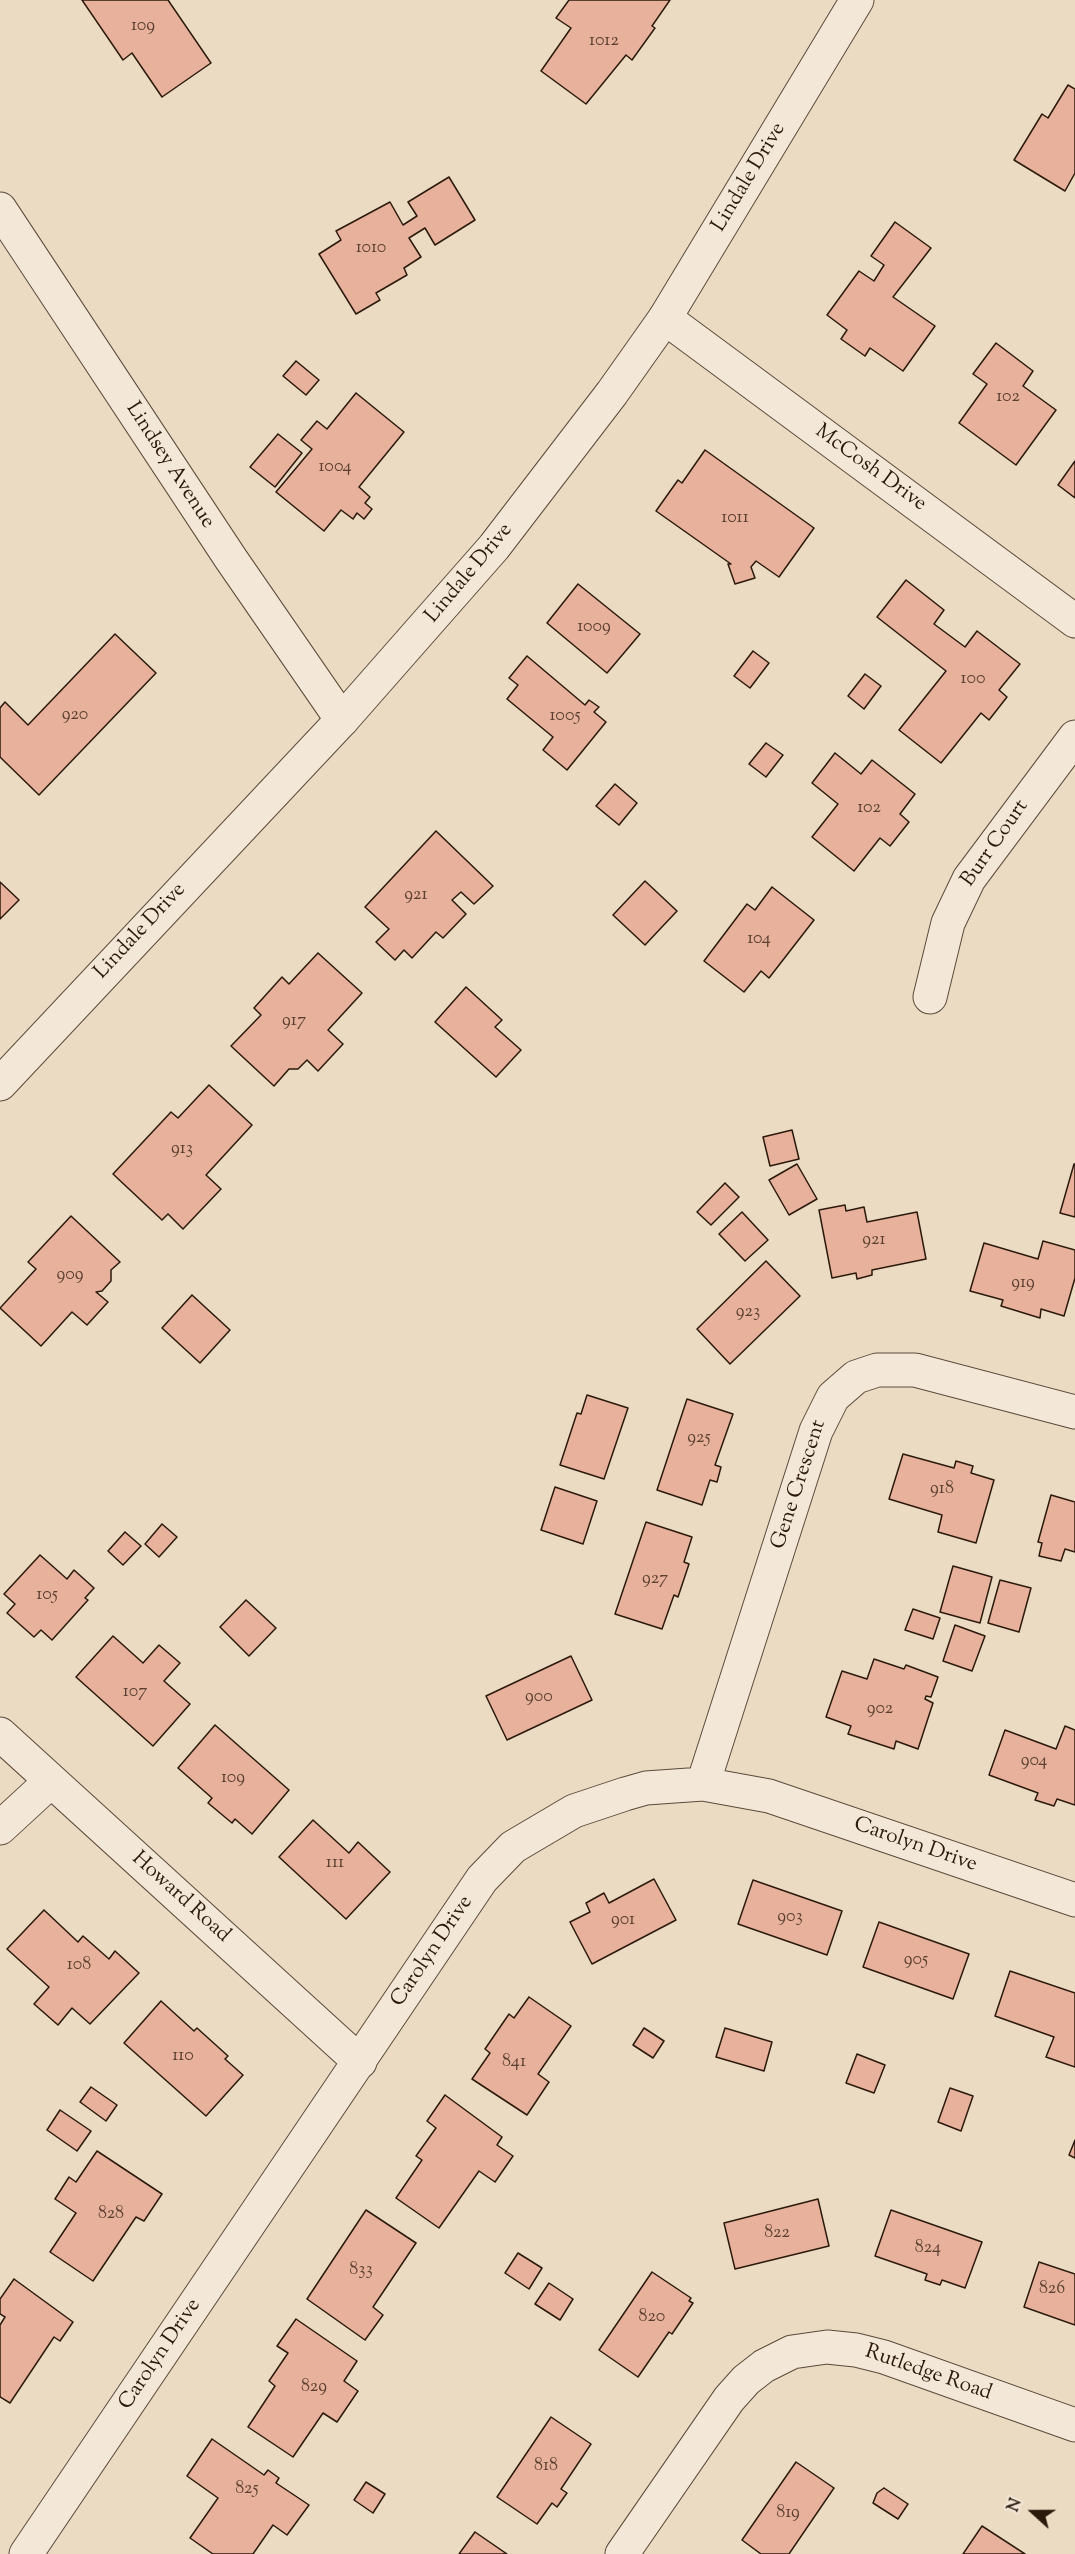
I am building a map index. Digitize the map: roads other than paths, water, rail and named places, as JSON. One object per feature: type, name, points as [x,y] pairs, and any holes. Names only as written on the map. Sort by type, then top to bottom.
[{"type":"street","name":"Lindale Drive","points":[[0,1084],[342,720],[494,547],[612,393],[664,318],[857,0]]},
{"type":"street","name":"Lindsey Avenue","points":[[0,209],[231,559],[342,720]]},
{"type":"street","name":"McCosh Drive","points":[[664,318],[1075,621]]},
{"type":"street","name":"Burr Court","points":[[930,997],[948,922],[969,879],[1075,737]]},
{"type":"street","name":"Gene Crescent","points":[[703,1784],[816,1431],[833,1397],[856,1377],[877,1370],[915,1370],[1075,1412]]},
{"type":"street","name":"Howard Road","points":[[0,1734],[360,2061]]},
{"type":"street","points":[[0,1828],[51,1781]]},
{"type":"street","name":"Carolyn Drive","points":[[26,2554],[482,1879],[513,1847],[574,1811],[646,1788],[703,1784],[769,1796],[1075,1900]]},
{"type":"street","name":"Rutledge Road","points":[[622,2554],[729,2399],[746,2380],[764,2366],[792,2352],[827,2347],[856,2350],[884,2357],[1075,2425]]}]
